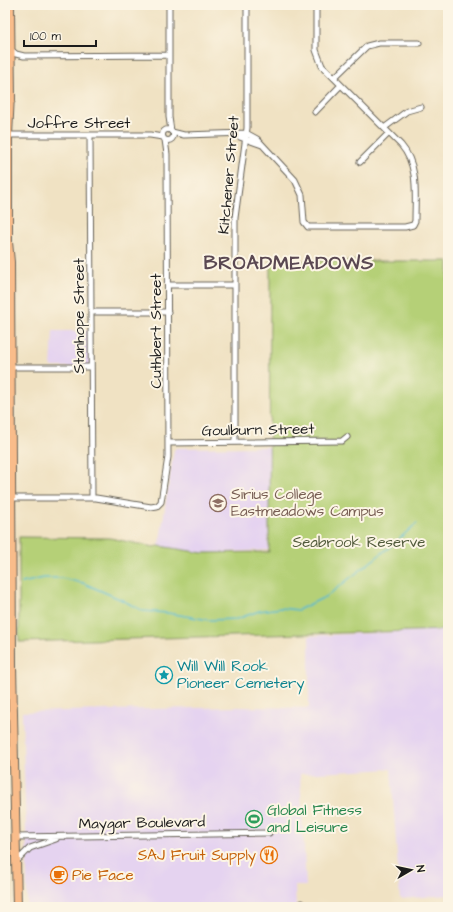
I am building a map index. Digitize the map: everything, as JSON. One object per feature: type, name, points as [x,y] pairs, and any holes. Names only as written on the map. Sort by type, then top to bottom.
[{"type":"main road","points":[[10,5],[10,63],[7,97],[10,135]]},
{"type":"main road","points":[[7,97],[10,135],[8,222],[10,262],[8,463],[15,546],[17,907]]},
{"type":"street","name":"Cuthbert Street","points":[[92,498],[151,507],[157,506],[162,499],[167,468],[167,154],[169,117],[169,5]]},
{"type":"street","name":"Kitchener Street","points":[[236,442],[235,218],[246,133],[247,5]]},
{"type":"street","points":[[246,133],[257,139],[288,171],[298,184],[302,200],[304,222],[308,227],[408,227],[413,225],[415,221],[414,171],[408,154],[322,66],[317,54],[316,5]]},
{"type":"street","points":[[334,78],[367,46],[379,43],[419,43]]},
{"type":"street","points":[[10,48],[16,54],[24,56]]},
{"type":"street","points":[[10,63],[16,58],[24,56],[169,55]]},
{"type":"street","points":[[315,112],[341,85]]},
{"type":"street","points":[[384,128],[407,111],[421,107]]},
{"type":"street","name":"Joffre Street","points":[[10,135],[234,135],[246,133]]},
{"type":"street","points":[[360,162],[389,133]]},
{"type":"street","name":"Stanhope Street","points":[[90,135],[92,498]]},
{"type":"street","name":"Joffre Street","points":[[234,135],[263,146]]},
{"type":"street","points":[[168,285],[235,285]]},
{"type":"street","points":[[91,312],[168,312]]},
{"type":"street","points":[[9,366],[91,367]]},
{"type":"street","name":"Goulburn Street","points":[[168,443],[342,441],[347,437]]},
{"type":"street","points":[[11,498],[92,498]]},
{"type":"street","name":"Maygar Boulevard","points":[[16,837],[269,834]]},
{"type":"street","points":[[17,861],[30,848],[64,836]]},
{"type":"shaded area","points":[[53,331],[91,331],[91,367],[51,367]]},
{"type":"shaded area","name":"Sirius College Eastmeadows Campus","points":[[271,447],[268,550],[203,553],[159,546],[174,450],[176,448]]},
{"type":"shaded area","points":[[448,630],[448,895],[400,899],[391,769],[300,774],[306,886],[295,886],[296,907],[27,907],[27,859],[22,712],[238,707],[309,708],[309,636]]},
{"type":"green space","name":"Seabrook Reserve","points":[[270,261],[448,261],[448,630],[19,642],[19,537],[110,538],[153,547],[159,546],[203,553],[269,552]]},
{"type":"waterway","points":[[22,583],[44,578],[61,578],[83,583],[143,611],[168,613],[209,620],[237,619],[259,611],[281,608],[298,610],[327,596],[391,546],[417,523]]},
{"type":"place","name":"Sirius College Eastmeadows Campus","points":[[218,503]]},
{"type":"place","name":"Will Will Rook Pioneer Cemetery","points":[[164,675]]},
{"type":"place","name":"Global Fitness and Leisure","points":[[254,819]]},
{"type":"place","name":"SAJ Fruit Supply","points":[[269,855]]},
{"type":"place","name":"Pie Face","points":[[59,875]]},
{"type":"district","name":"BROADMEADOWS","points":[[289,263]]}]
